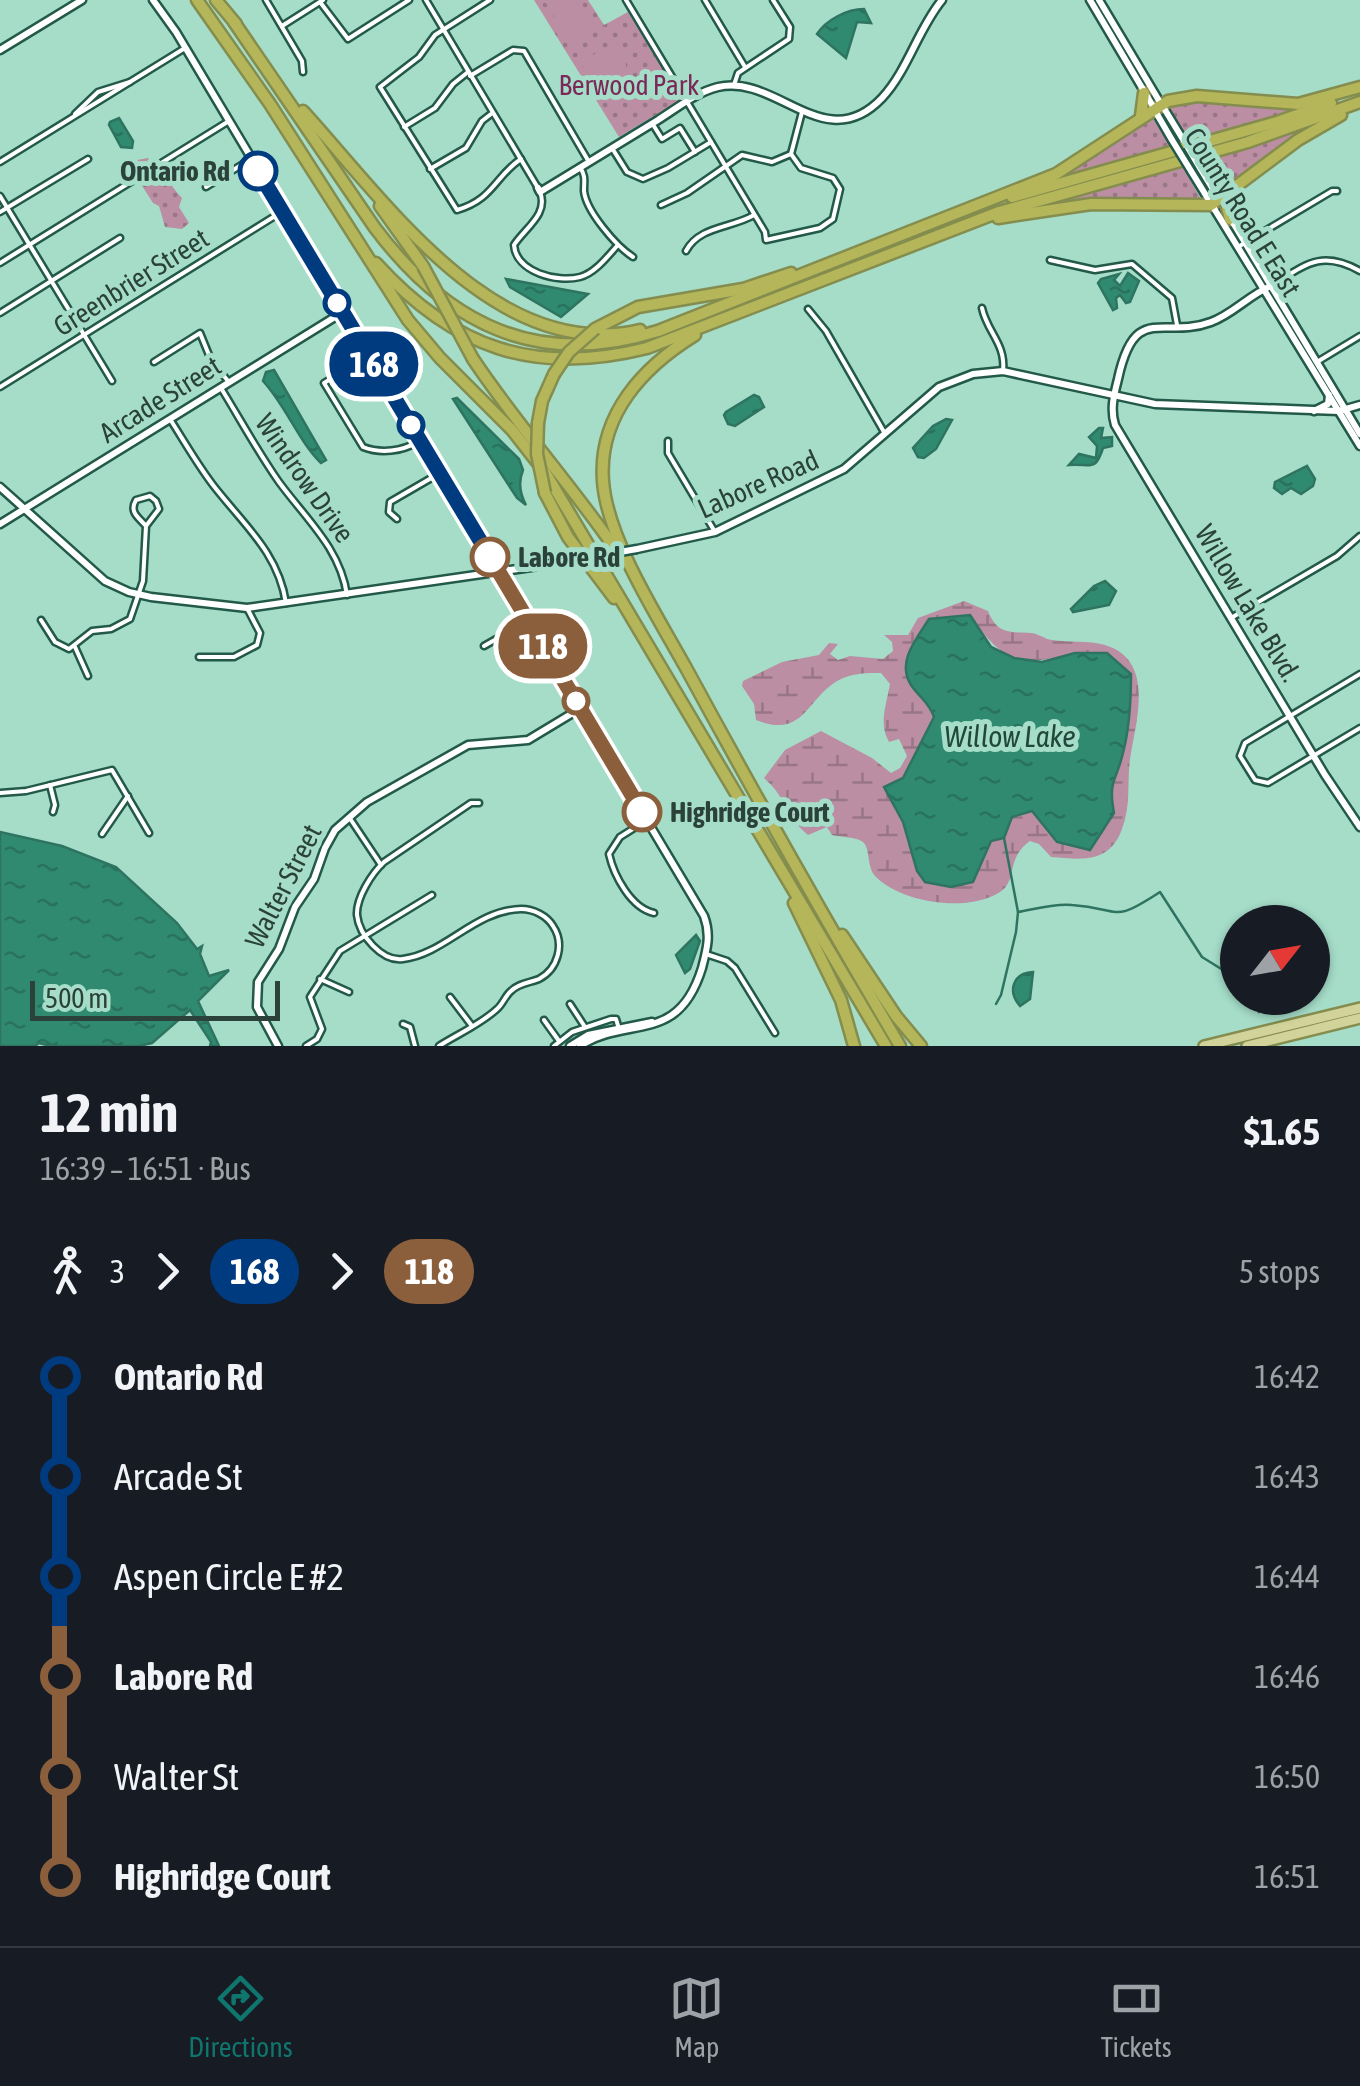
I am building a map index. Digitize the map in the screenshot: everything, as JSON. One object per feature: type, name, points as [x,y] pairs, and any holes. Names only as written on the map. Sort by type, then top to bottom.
[{"type":"highway","points":[[197,0],[270,104],[384,286],[423,338],[512,430],[544,472],[886,1046]]},
{"type":"highway","points":[[216,0],[390,218],[423,266],[473,359],[501,401],[596,520],[649,600]]},
{"type":"highway","points":[[234,22],[397,258],[427,289],[464,315],[528,339],[564,345],[630,340],[1041,180],[1074,164],[1158,106],[1197,96],[1298,104],[1360,89]]},
{"type":"highway","points":[[935,221],[1277,122],[1360,89]]},
{"type":"highway","points":[[1136,120],[1144,108],[1144,93]]},
{"type":"highway","points":[[362,247],[398,287],[450,328],[478,342],[524,356],[608,358],[647,348],[999,212],[1248,142],[1360,103]]},
{"type":"highway","points":[[954,228],[1091,204],[1215,203],[1298,140],[1360,103]]},
{"type":"highway","points":[[302,110],[447,266],[492,300],[522,316],[577,334],[622,334],[685,320]]},
{"type":"highway","points":[[1230,193],[1230,219]]},
{"type":"highway","points":[[631,618],[578,552],[545,494],[537,454],[538,423],[542,401],[554,374],[569,352],[595,330],[638,307],[743,289],[830,263]]},
{"type":"highway","points":[[717,321],[665,353],[634,384],[620,406],[604,453],[602,480],[612,523],[649,600],[748,780],[900,1046]]},
{"type":"highway","points":[[748,780],[846,940],[919,1043]]},
{"type":"highway","points":[[778,866],[841,1000],[854,1046]]},
{"type":"main road","points":[[1204,1046],[1360,1008]]},
{"type":"main road","points":[[1300,1034],[1307,1025],[1348,1011]]},
{"type":"main road","points":[[1247,1046],[1360,1018]]},
{"type":"street","points":[[0,50],[82,0]]},
{"type":"street","points":[[152,0],[186,48],[704,916],[709,935],[694,992],[672,1014],[653,1026],[588,1035],[570,1046]]},
{"type":"street","points":[[266,0],[302,61],[304,72]]},
{"type":"street","points":[[282,26],[322,1],[348,40],[409,0]]},
{"type":"street","points":[[426,0],[544,200],[542,210],[514,245],[516,256],[540,274],[578,278],[618,246]]},
{"type":"street","points":[[490,0],[432,38],[419,58],[380,86],[452,207],[461,210],[492,192],[508,169],[521,159]]},
{"type":"street","points":[[626,0],[766,240],[820,228],[833,219],[840,189],[833,178],[801,168],[791,154]]},
{"type":"street","points":[[705,0],[745,67]]},
{"type":"street","points":[[734,85],[738,72],[789,39],[790,27],[774,0]]},
{"type":"street","points":[[539,190],[706,91],[734,85],[763,92],[802,112],[833,119],[856,115],[876,104],[891,86],[942,0]]},
{"type":"street","name":"County Road E East","points":[[1090,0],[1144,93],[1181,137],[1195,170]]},
{"type":"street","name":"County Road E East","points":[[1099,0],[1158,106],[1172,140],[1195,170],[1328,394],[1360,434]]},
{"type":"street","points":[[0,162],[71,119],[90,97],[134,80],[186,48]]},
{"type":"street","points":[[404,126],[436,108],[457,80],[512,50],[524,51],[589,162]]},
{"type":"street","points":[[791,154],[802,112]]},
{"type":"street","points":[[430,168],[466,148],[484,118],[493,113]]},
{"type":"street","points":[[0,263],[229,121]]},
{"type":"street","points":[[652,123],[662,139],[680,128],[695,152]]},
{"type":"street","points":[[612,148],[626,172],[638,179],[660,172],[710,142]]},
{"type":"street","points":[[662,205],[745,155],[772,162],[791,154]]},
{"type":"street","points":[[206,186],[251,158]]},
{"type":"street","points":[[0,212],[88,160]]},
{"type":"street","points":[[580,168],[586,179],[586,198],[618,246],[633,257]]},
{"type":"street","points":[[1241,245],[1332,191],[1337,192]]},
{"type":"street","points":[[0,196],[112,381]]},
{"type":"street","name":"County Road E East","points":[[1215,203],[1230,219],[1241,245]]},
{"type":"street","name":"Greenbrier Street","points":[[0,387],[283,212]]},
{"type":"street","points":[[686,251],[690,242],[710,230],[754,215]]},
{"type":"street","points":[[0,313],[120,238]]},
{"type":"street","points":[[1050,260],[1087,269],[1126,263],[1138,267],[1172,298],[1177,325]]},
{"type":"street","points":[[1114,396],[1123,358],[1132,342],[1153,327],[1207,324],[1314,261],[1338,260],[1360,270]]},
{"type":"street","name":"County Road E East","points":[[1267,289],[1317,362],[1360,446]]},
{"type":"street","points":[[982,308],[1003,349],[1002,371]]},
{"type":"street","points":[[808,309],[826,330],[886,434]]},
{"type":"street","name":"Arcade Street","points":[[0,524],[343,312]]},
{"type":"street","name":"Windrow Drive","points":[[154,362],[200,334],[210,360],[280,483],[330,547],[347,595]]},
{"type":"street","points":[[1317,362],[1360,336]]},
{"type":"street","points":[[370,356],[324,383],[359,443],[370,450],[401,450],[420,440]]},
{"type":"street","name":"Labore Road","points":[[0,487],[97,575],[121,589],[140,595],[247,608],[552,564],[715,532],[844,470],[939,387],[964,377],[1002,371],[1155,404],[1343,411],[1360,405]]},
{"type":"street","points":[[1314,410],[1328,404],[1328,394]]},
{"type":"street","name":"Willow Lake Blvd.","points":[[1114,396],[1115,425],[1313,756],[1360,827]]},
{"type":"street","points":[[170,419],[212,483],[268,552],[286,604]]},
{"type":"street","points":[[668,440],[668,453],[715,532]]},
{"type":"street","points":[[397,519],[388,512],[390,502],[440,473]]},
{"type":"street","points":[[41,620],[58,646],[70,650],[92,632],[112,629],[130,619],[140,595],[146,562],[146,526],[133,506],[136,500],[150,496],[158,509],[146,526]]},
{"type":"street","points":[[1231,618],[1337,556],[1360,536]]},
{"type":"street","points":[[199,657],[234,657],[257,645],[260,633],[247,608]]},
{"type":"street","points":[[484,646],[528,621]]},
{"type":"street","points":[[75,647],[88,676]]},
{"type":"street","points":[[1360,674],[1245,743],[1240,756],[1254,780],[1268,782],[1360,728]]},
{"type":"street","name":"Walter Street","points":[[278,1046],[256,1000],[260,976],[279,949],[328,841],[349,817],[367,802],[468,745],[528,740],[580,708]]},
{"type":"street","points":[[0,793],[50,786],[112,770],[150,833]]},
{"type":"street","points":[[50,786],[54,812]]},
{"type":"street","points":[[102,834],[128,796]]},
{"type":"street","points":[[439,1046],[497,1009],[514,988],[552,968],[559,949],[554,927],[538,912],[510,911],[483,918],[449,939],[402,959],[380,953],[358,920],[358,908],[381,865],[411,841],[471,804],[479,803]]},
{"type":"street","points":[[349,817],[381,865]]},
{"type":"street","points":[[647,820],[620,837],[609,854],[629,894],[647,912],[654,913]]},
{"type":"street","points":[[306,1046],[318,1039],[322,1029],[310,1001],[340,951],[432,895]]},
{"type":"street","points":[[706,954],[735,968],[775,1033]]},
{"type":"street","points":[[320,979],[349,992]]},
{"type":"street","points":[[450,997],[472,1026]]},
{"type":"street","points":[[570,1004],[585,1026]]},
{"type":"street","points":[[554,1046],[585,1026],[614,1018],[619,1031]]},
{"type":"street","points":[[544,1020],[559,1041]]},
{"type":"street","points":[[402,1024],[410,1027],[415,1046]]},
{"type":"street","points":[[580,1046],[619,1031]]},
{"type":"green space","name":"Berwood Park","points":[[534,0],[588,0],[604,25],[628,12],[682,99],[619,137]]},
{"type":"green space","points":[[544,0],[579,0],[595,28],[570,43]]},
{"type":"green space","points":[[618,40],[625,58],[625,74],[618,89],[604,102],[581,62]]},
{"type":"green space","points":[[1190,99],[1311,105],[1188,142],[1166,106]]},
{"type":"green space","points":[[1150,114],[1170,145],[1042,183]]},
{"type":"green space","points":[[1329,118],[1222,194],[1199,160]]},
{"type":"green space","points":[[148,158],[182,198],[179,207],[189,223],[182,229],[165,227],[159,206],[153,203],[127,162]]},
{"type":"green space","points":[[1181,164],[1202,201],[1116,197],[1016,212]]},
{"type":"green space","points":[[964,601],[988,611],[995,624],[1005,630],[1105,645],[1131,663],[1139,691],[1127,810],[1122,829],[1110,849],[1093,857],[1051,857],[1039,844],[1030,841],[1017,855],[1009,882],[1000,892],[971,902],[936,902],[887,886],[876,877],[860,840],[832,835],[827,827],[808,835],[800,828],[764,778],[785,750],[821,731],[872,758],[891,773],[900,768],[907,756],[899,739],[889,742],[884,728],[890,684],[881,673],[846,677],[829,686],[796,720],[773,725],[756,720],[754,704],[742,686],[743,681],[782,662],[819,655],[829,643],[838,644],[830,654],[838,660],[850,656],[883,659],[893,651],[892,642],[884,635],[908,635],[918,618]],"holes":[[[970,615],[1003,652],[1026,660],[1075,653],[1122,758],[1109,786],[1114,813],[1090,849],[1033,811],[1012,817],[991,841],[973,882],[951,887],[908,843],[903,822],[884,788],[903,778],[934,717],[922,694],[911,685]]]},
{"type":"water","points":[[864,9],[871,23],[857,22],[846,58],[817,34],[838,16]]},
{"type":"water","points":[[119,118],[133,141],[132,148],[121,147],[109,125]]},
{"type":"water","points":[[1128,273],[1139,281],[1130,302],[1126,303],[1120,295],[1113,310],[1098,283],[1119,274],[1114,280],[1120,286]]},
{"type":"water","points":[[506,279],[588,294],[561,317],[510,287]]},
{"type":"water","points":[[274,370],[326,460],[321,463],[263,381],[266,372]]},
{"type":"water","points":[[754,395],[764,407],[735,426],[728,424],[726,412]]},
{"type":"water","points":[[457,398],[519,459],[523,470],[520,488],[526,505],[517,498],[453,399]]},
{"type":"water","points":[[952,420],[936,449],[924,458],[918,457],[913,448],[933,426]]},
{"type":"water","points":[[1103,428],[1101,438],[1112,437],[1112,446],[1103,448],[1094,464],[1069,465],[1079,454],[1096,458],[1097,446],[1089,437]]},
{"type":"water","points":[[1307,466],[1315,479],[1313,486],[1301,494],[1291,488],[1282,494],[1274,488],[1275,482]]},
{"type":"water","points":[[1105,581],[1116,591],[1109,605],[1073,612],[1071,609],[1094,586]]},
{"type":"water","name":"Willow Lake","points":[[970,615],[991,647],[1014,658],[1042,662],[1075,653],[1107,653],[1131,674],[1129,723],[1112,787],[1114,813],[1090,850],[1057,842],[1032,811],[1012,817],[1004,838],[991,841],[973,882],[951,887],[925,882],[917,871],[903,822],[884,787],[903,778],[934,717],[907,676],[910,650],[929,619]]},
{"type":"water","points":[[0,832],[62,846],[116,867],[177,923],[197,949],[202,946],[200,954],[209,976],[229,970],[198,1001],[219,1046],[210,1046],[190,1010],[152,1043],[139,1046],[0,1046]]},
{"type":"water","points":[[696,935],[700,941],[685,973],[676,955]]},
{"type":"water","points":[[1033,972],[1030,999],[1020,1006],[1014,984],[1021,976]]},
{"type":"waterway","points":[[996,1004],[1018,912],[1004,838]]},
{"type":"waterway","points":[[1018,912],[1065,905],[1117,912],[1133,908],[1160,892],[1202,957],[1220,968]]},
{"type":"bus line","name":"168","points":[[258,171],[490,557]]},
{"type":"bus line","name":"118","points":[[490,557],[642,812]]},
{"type":"place","name":"Ontario Rd","points":[[258,171]]},
{"type":"place","name":"Labore Rd","points":[[490,557]]},
{"type":"place","name":"Highridge Court","points":[[642,812]]}]
